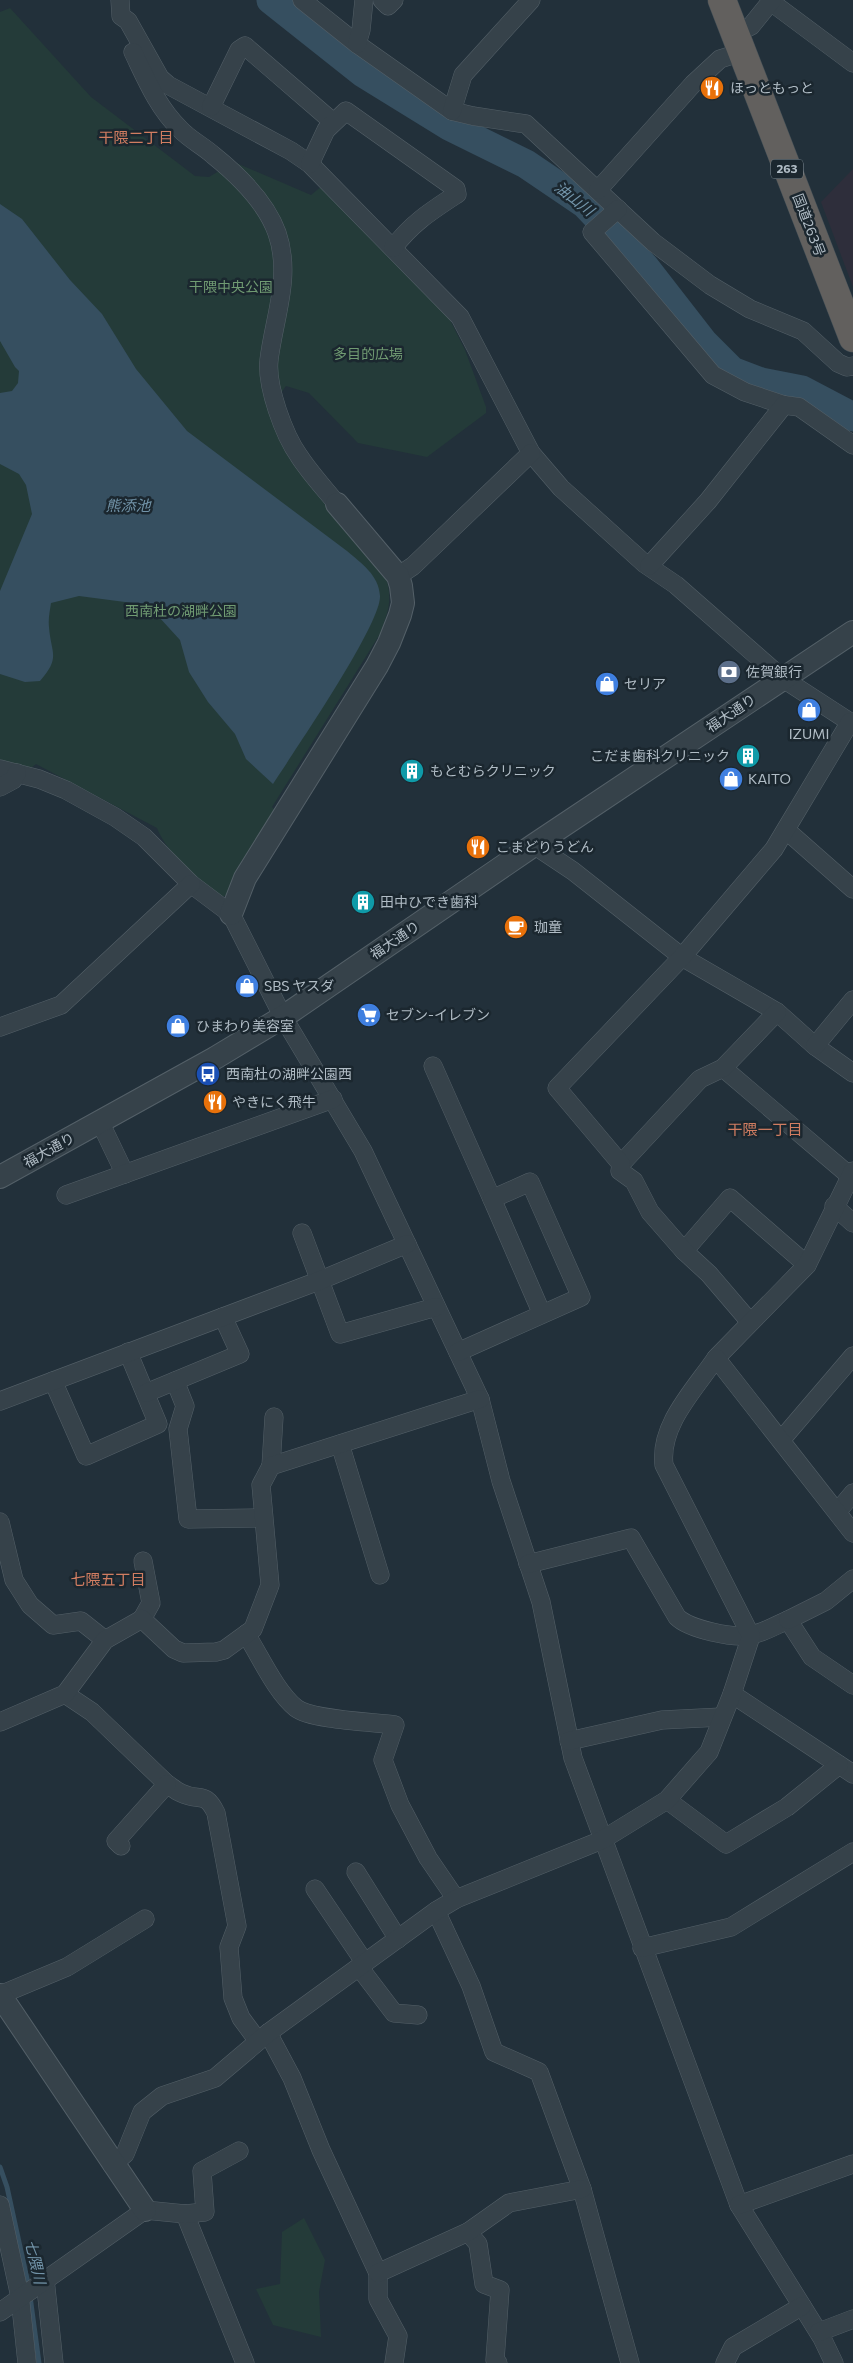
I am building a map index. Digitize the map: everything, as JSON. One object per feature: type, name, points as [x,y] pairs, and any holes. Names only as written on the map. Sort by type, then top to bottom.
[{"type":"highway","name":"国道263号","points":[[722,0],[853,338]]},
{"type":"street","points":[[302,0],[357,44],[452,111],[526,124],[653,242],[710,285],[750,309],[803,331],[838,364],[847,367],[853,366]]},
{"type":"street","points":[[357,44],[361,30],[364,0]]},
{"type":"street","points":[[382,0],[388,6],[394,0]]},
{"type":"street","points":[[452,111],[464,75],[531,0]]},
{"type":"street","points":[[598,190],[692,84],[739,43],[747,30],[772,1],[853,63]]},
{"type":"street","points":[[120,8],[160,78],[168,86],[291,151],[310,164],[460,317],[531,453],[561,488],[648,566],[676,585],[782,678],[852,723],[774,849],[682,957],[557,1088],[620,1164],[620,1171],[634,1181],[650,1212],[684,1251],[709,1274],[750,1322]]},
{"type":"street","points":[[120,8],[130,46],[152,91],[166,113],[181,130],[214,155],[250,190],[264,209],[277,233],[283,260],[283,280],[269,362],[273,399],[298,456],[336,504],[398,576],[403,603],[389,642],[246,878],[231,914]]},
{"type":"street","points":[[210,107],[239,50],[246,46],[333,122]]},
{"type":"street","points":[[310,164],[326,130],[346,111],[456,188],[457,194],[413,224],[393,248]]},
{"type":"street","points":[[618,209],[592,232],[713,374],[745,392],[784,406],[799,407],[853,445]]},
{"type":"street","points":[[648,566],[708,501],[784,406]]},
{"type":"street","points":[[398,576],[413,566],[531,453]]},
{"type":"street","name":"福大通り","points":[[0,1177],[215,1058],[283,1016],[534,845],[853,632]]},
{"type":"street","points":[[0,768],[40,778],[115,817],[144,837],[191,884],[231,914],[283,1016],[363,1151],[480,1399],[501,1481],[541,1602],[573,1758],[739,2205],[819,2332],[834,2363]]},
{"type":"street","points":[[0,787],[13,780],[17,773]]},
{"type":"street","points":[[786,830],[853,889]]},
{"type":"street","points":[[534,845],[573,871],[682,957],[777,1012],[815,1046],[853,1073]]},
{"type":"street","points":[[0,1027],[61,1005],[191,884]]},
{"type":"street","points":[[815,1046],[853,1000]]},
{"type":"street","points":[[620,1164],[700,1079],[723,1068],[777,1012]]},
{"type":"street","points":[[433,1066],[542,1314]]},
{"type":"street","points":[[112,2165],[125,2154],[142,2112],[162,2096],[215,2078],[263,2037],[436,1911],[456,1899],[602,1840],[667,1800],[709,1752],[721,1717],[732,1694],[751,1636],[664,1465],[662,1452],[677,1413],[716,1358],[807,1264],[851,1173],[723,1068]]},
{"type":"street","points":[[66,1195],[333,1099]]},
{"type":"street","points":[[100,1122],[125,1174]]},
{"type":"street","points":[[458,1352],[581,1297],[530,1182],[492,1199]]},
{"type":"street","points":[[684,1251],[730,1198],[807,1264]]},
{"type":"street","points":[[834,1206],[853,1223]]},
{"type":"street","points":[[302,1233],[340,1334],[436,1306]]},
{"type":"street","points":[[0,1400],[321,1280],[407,1244]]},
{"type":"street","points":[[146,1393],[240,1354],[223,1317]]},
{"type":"street","points":[[53,1381],[86,1456],[158,1424],[128,1352]]},
{"type":"street","points":[[782,1439],[853,1356]]},
{"type":"street","points":[[716,1358],[782,1439],[853,1533]]},
{"type":"street","points":[[175,1381],[185,1406],[178,1429],[188,1519],[263,1518]]},
{"type":"street","points":[[271,1466],[480,1399]]},
{"type":"street","points":[[142,1619],[174,1649],[183,1653],[224,1650],[253,1629],[270,1585],[263,1518],[262,1485],[271,1466],[274,1416]]},
{"type":"street","points":[[340,1444],[380,1575]]},
{"type":"street","points":[[838,1511],[853,1494]]},
{"type":"street","points":[[0,1522],[14,1580],[30,1605],[53,1625],[82,1621],[105,1640]]},
{"type":"street","points":[[528,1564],[631,1538],[677,1617],[685,1625],[729,1635],[751,1636],[788,1620],[826,1601],[853,1579]]},
{"type":"street","points":[[0,1722],[65,1694],[105,1640],[142,1619],[151,1603],[143,1561]]},
{"type":"street","points":[[788,1620],[812,1657],[853,1685]]},
{"type":"street","points":[[246,1634],[282,1691],[297,1709],[317,1716],[395,1725],[383,1760],[400,1805],[428,1858],[456,1899]]},
{"type":"street","points":[[65,1694],[92,1712],[167,1784],[181,1794],[206,1798],[216,1813],[237,1926],[230,1947],[233,1998],[241,2018],[263,2037],[292,2078],[321,2150],[378,2273],[378,2299],[398,2336],[394,2363]]},
{"type":"street","points":[[667,1800],[726,1844],[846,1769],[732,1694]]},
{"type":"street","points":[[570,1741],[662,1720],[721,1717]]},
{"type":"street","points":[[121,1846],[116,1841],[167,1784]]},
{"type":"street","points":[[642,1948],[731,1926],[853,1852]]},
{"type":"street","points":[[356,1872],[398,1939]]},
{"type":"street","points":[[315,1889],[394,2013],[418,2016]]},
{"type":"street","points":[[436,1911],[471,1986],[494,2052],[539,2072],[582,2189],[630,2363]]},
{"type":"street","points":[[144,2210],[112,2165],[0,1995],[67,1967],[145,1919]]},
{"type":"street","points":[[0,2312],[144,2210],[185,2214],[205,2212],[202,2171],[239,2151]]},
{"type":"street","points":[[739,2205],[853,2164]]},
{"type":"street","points":[[378,2273],[468,2232],[509,2203],[582,2189]]},
{"type":"street","points":[[0,2205],[20,2297],[27,2363]]},
{"type":"street","points":[[185,2214],[245,2363]]},
{"type":"street","points":[[468,2232],[478,2244],[484,2284],[500,2290],[495,2360],[498,2363]]},
{"type":"street","points":[[41,2282],[54,2363]]},
{"type":"street","points":[[725,2363],[733,2348],[802,2306]]},
{"type":"street","points":[[819,2332],[853,2319]]},
{"type":"shaded area","points":[[853,169],[853,287],[821,202]]},
{"type":"green space","name":"西南杜の湖畔公園","points":[[10,8],[91,97],[195,176],[209,177],[234,162],[311,195],[322,186],[449,318],[465,350],[486,407],[486,413],[427,457],[358,443],[309,393],[286,386],[268,411],[297,466],[385,574],[389,591],[389,604],[380,634],[272,807],[277,812],[229,894],[222,897],[194,875],[176,857],[168,848],[157,828],[36,764],[0,792],[0,12]]},
{"type":"green space","points":[[304,2218],[325,2260],[319,2292],[321,2337],[273,2325],[256,2289],[280,2284],[282,2232]]},
{"type":"water","name":"熊添池","points":[[0,204],[22,219],[70,280],[102,314],[136,369],[187,431],[347,551],[368,570],[376,582],[380,596],[377,611],[367,633],[316,719],[273,784],[246,759],[235,734],[208,702],[189,672],[180,640],[148,605],[79,596],[51,603],[49,624],[53,660],[46,673],[40,681],[25,682],[0,674],[0,591],[32,514],[26,485],[19,474],[0,464],[0,393],[12,391],[18,383],[19,371],[0,341]]},
{"type":"waterway","name":"油山川","points":[[271,0],[363,73],[449,126],[526,164],[585,204],[644,266],[703,342],[732,371],[761,382],[802,390],[853,417]]},
{"type":"waterway","name":"七隈川","points":[[0,2167],[7,2187],[29,2288]]},
{"type":"waterway","name":"七隈川","points":[[30,2296],[39,2363]]},
{"type":"place","name":"ほっともっと","points":[[712,88]]},
{"type":"place","name":"佐賀銀行","points":[[729,672]]},
{"type":"place","name":"セリア","points":[[607,684]]},
{"type":"place","name":"IZUMI","points":[[809,710]]},
{"type":"place","name":"こだま歯科クリニック","points":[[748,756]]},
{"type":"place","name":"もとむらクリニック","points":[[412,771]]},
{"type":"place","name":"KAITO","points":[[731,779]]},
{"type":"place","name":"こまどりうどん","points":[[478,847]]},
{"type":"place","name":"田中ひでき歯科","points":[[363,902]]},
{"type":"place","name":"珈童","points":[[516,927]]},
{"type":"place","name":"SBS ヤスダ","points":[[247,986]]},
{"type":"place","name":"セブン-イレブン","points":[[369,1015]]},
{"type":"place","name":"ひまわり美容室","points":[[178,1026]]},
{"type":"place","name":"西南杜の湖畔公園西","points":[[208,1074]]},
{"type":"place","name":"やきにく飛牛","points":[[215,1102]]},
{"type":"district","name":"干隈二丁目","points":[[136,138]]},
{"type":"district","name":"干隈一丁目","points":[[765,1130]]},
{"type":"district","name":"七隈五丁目","points":[[108,1580]]},
{"type":"park label","name":"干隈中央公園","points":[[231,287]]},
{"type":"park label","name":"多目的広場","points":[[368,354]]}]
